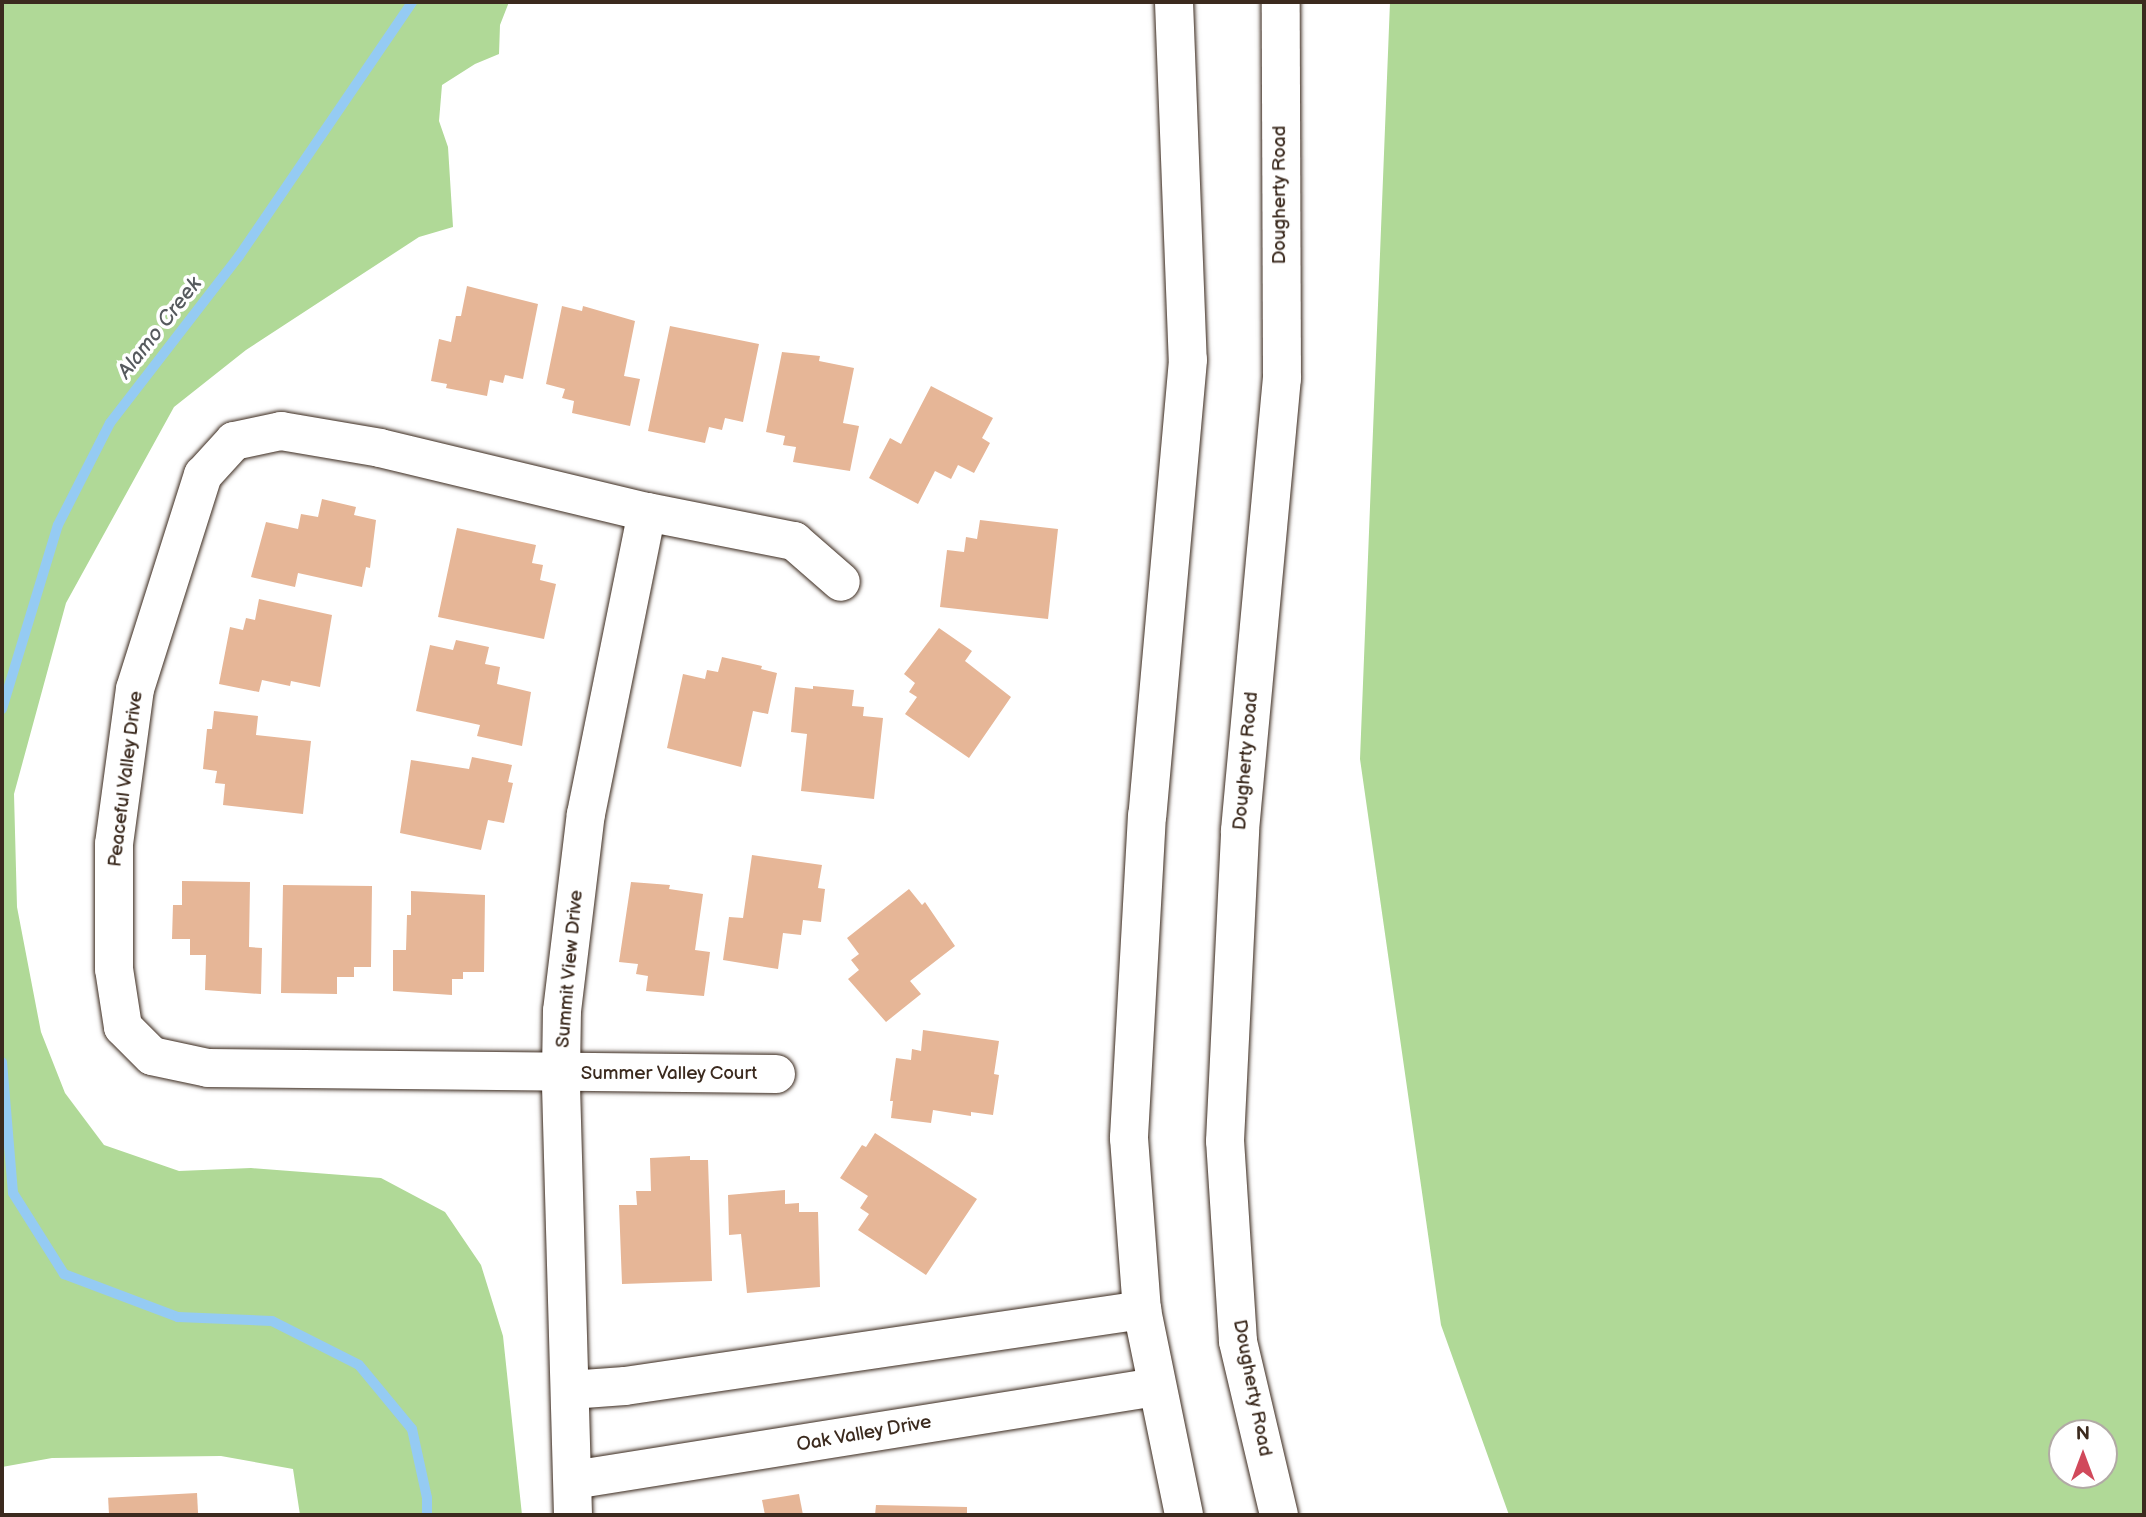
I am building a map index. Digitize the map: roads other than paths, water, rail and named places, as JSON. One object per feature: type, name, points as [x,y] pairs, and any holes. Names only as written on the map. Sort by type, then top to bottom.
[{"type":"street","points":[[1174,2],[1188,360],[1147,815],[1129,1138],[1142,1310],[1184,1515]]},
{"type":"street","name":"Dougherty Road","points":[[1279,1515],[1238,1341],[1225,1141],[1240,830],[1282,379],[1281,2]]},
{"type":"street","name":"Peaceful Valley Drive","points":[[561,1073],[208,1068],[152,1056],[123,1027],[114,969],[114,844],[135,689],[204,475],[234,441],[281,431],[380,448],[648,512],[794,541],[841,582]]},
{"type":"street","name":"Summit View Drive","points":[[573,1498],[561,1073],[562,1011],[586,814],[648,512]]},
{"type":"street","name":"Summer Valley Court","points":[[561,1073],[776,1074]]},
{"type":"street","points":[[570,1390],[625,1386],[1142,1310]]},
{"type":"street","name":"Oak Valley Drive","points":[[573,1498],[1156,1387]]},
{"type":"waterway","name":"Alamo Creek","points":[[2,709],[58,525],[110,423],[239,256],[412,2]]},
{"type":"waterway","name":"Alamo Creek","points":[[2,1062],[13,1193],[64,1274],[178,1317],[272,1321],[359,1365],[412,1429],[427,1498],[427,1515]]}]
